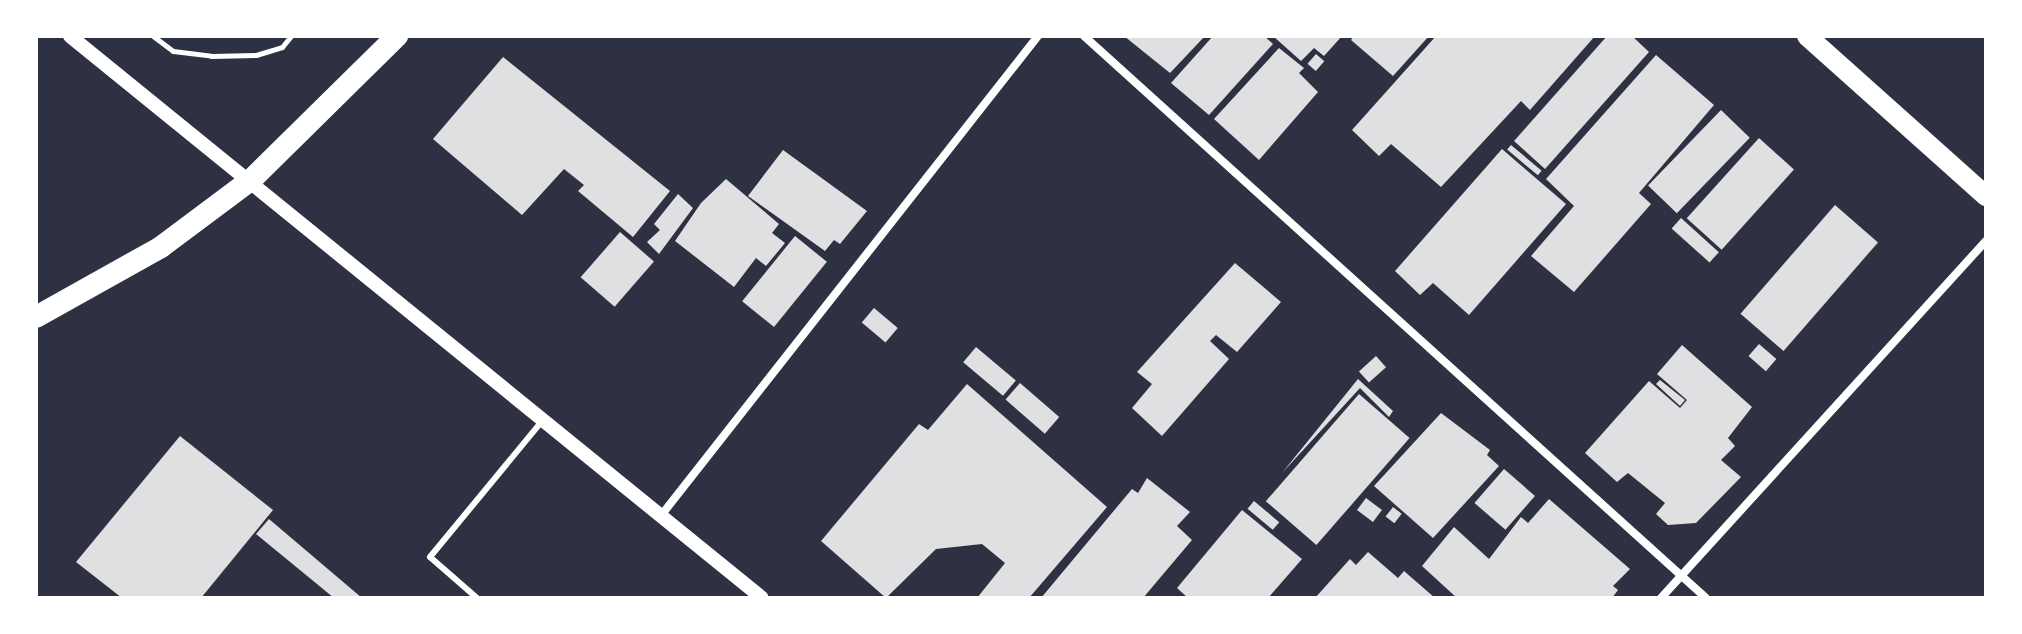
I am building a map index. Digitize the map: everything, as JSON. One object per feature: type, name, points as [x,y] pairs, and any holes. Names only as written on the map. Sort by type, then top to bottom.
[{"type":"highway","points":[[36,317],[161,247],[252,179],[397,36]]},
{"type":"main road","points":[[1807,36],[1986,196]]},
{"type":"street","points":[[70,36],[252,179],[663,513],[762,598]]},
{"type":"street","points":[[663,513],[1038,36]]},
{"type":"street","points":[[1084,36],[1678,578],[1706,598]]},
{"type":"street","points":[[1661,598],[1986,241]]},
{"type":"lane","points":[[477,598],[430,557],[545,417]]},
{"type":"path","points":[[153,36],[173,51],[211,56],[256,55],[282,47],[291,36]]},
{"type":"building","points":[[1124,36],[1205,36],[1170,73]]},
{"type":"building","points":[[1213,36],[1264,36],[1273,44],[1209,115],[1171,83]]},
{"type":"building","points":[[1273,36],[1342,36],[1324,56],[1314,48],[1301,61]]},
{"type":"building","points":[[1354,36],[1429,36],[1393,76],[1351,40]]},
{"type":"building","points":[[1436,36],[1595,36],[1530,110],[1521,101],[1441,187],[1391,144],[1379,156],[1352,130]]},
{"type":"building","points":[[1607,36],[1632,36],[1649,52],[1545,169],[1514,141]]},
{"type":"building","points":[[1279,48],[1304,68],[1299,73],[1318,92],[1259,160],[1214,119]]},
{"type":"building","points":[[1316,54],[1324,61],[1316,71],[1307,64]]},
{"type":"building","points":[[1656,55],[1714,105],[1639,193],[1651,204],[1574,292],[1531,256],[1574,206],[1546,179]]},
{"type":"building","points":[[503,57],[670,191],[633,237],[578,191],[584,185],[564,169],[522,215],[433,139]]},
{"type":"building","points":[[1721,110],[1750,138],[1677,213],[1648,186]]},
{"type":"building","points":[[1759,138],[1794,169],[1722,250],[1687,218]]},
{"type":"building","points":[[1511,145],[1542,171],[1538,175],[1507,150]]},
{"type":"building","points":[[1502,149],[1566,204],[1469,315],[1433,283],[1420,295],[1395,271]]},
{"type":"building","points":[[783,150],[867,211],[840,244],[834,240],[825,251],[748,196]]},
{"type":"building","points":[[726,179],[779,224],[772,233],[785,243],[766,266],[756,258],[734,287],[675,241],[701,203]]},
{"type":"building","points":[[678,194],[693,208],[659,254],[647,242],[660,230],[654,224]]},
{"type":"building","points":[[1835,205],[1878,242],[1784,351],[1741,314]]},
{"type":"building","points":[[1681,218],[1719,252],[1710,263],[1672,228]]},
{"type":"building","points":[[620,232],[654,262],[615,307],[581,277]]},
{"type":"building","points":[[795,236],[827,262],[774,327],[742,301]]},
{"type":"building","points":[[1235,263],[1281,302],[1237,352],[1216,335],[1210,341],[1229,359],[1162,436],[1132,408],[1152,384],[1137,372]]},
{"type":"building","points":[[874,308],[898,328],[886,342],[862,323]]},
{"type":"building","points":[[1759,344],[1776,359],[1766,371],[1749,356]]},
{"type":"building","points":[[1682,345],[1752,407],[1728,438],[1735,446],[1721,460],[1741,477],[1696,523],[1668,525],[1656,514],[1665,503],[1628,473],[1617,482],[1585,453],[1649,381],[1680,408],[1687,400],[1657,374]]},
{"type":"building","points":[[976,347],[1016,380],[1003,396],[963,362]]},
{"type":"building","points":[[1376,356],[1386,367],[1369,383],[1359,371]]},
{"type":"building","points":[[1358,379],[1393,411],[1389,417],[1360,388],[1282,473]]},
{"type":"building","points":[[1660,380],[1685,400],[1680,406],[1656,384]]},
{"type":"building","points":[[1020,383],[1059,417],[1045,434],[1006,400]]},
{"type":"building","points":[[967,384],[1107,507],[1029,598],[977,598],[1005,563],[982,544],[936,549],[886,598],[821,541],[919,424],[928,430]]},
{"type":"building","points":[[1359,394],[1410,438],[1316,545],[1266,501]]},
{"type":"building","points":[[1441,413],[1490,450],[1487,455],[1499,466],[1433,538],[1374,486]]},
{"type":"building","points":[[180,436],[273,510],[201,598],[122,598],[76,562]]},
{"type":"building","points":[[1504,469],[1535,496],[1505,530],[1474,503]]},
{"type":"building","points":[[1147,478],[1190,512],[1177,526],[1192,540],[1143,598],[1041,598],[1132,489],[1138,493]]},
{"type":"building","points":[[1366,498],[1382,510],[1373,522],[1357,510]]},
{"type":"building","points":[[1549,499],[1630,569],[1613,586],[1618,590],[1612,598],[1457,598],[1422,566],[1454,527],[1489,559],[1521,517],[1528,523]]},
{"type":"building","points":[[1254,501],[1279,522],[1273,530],[1248,509]]},
{"type":"building","points":[[1393,507],[1402,514],[1394,523],[1386,516]]},
{"type":"building","points":[[1242,510],[1302,559],[1268,598],[1188,598],[1177,588]]},
{"type":"building","points":[[269,519],[362,598],[334,598],[256,534]]},
{"type":"building","points":[[1368,552],[1398,578],[1404,571],[1435,598],[1315,598],[1350,559],[1356,565]]}]
